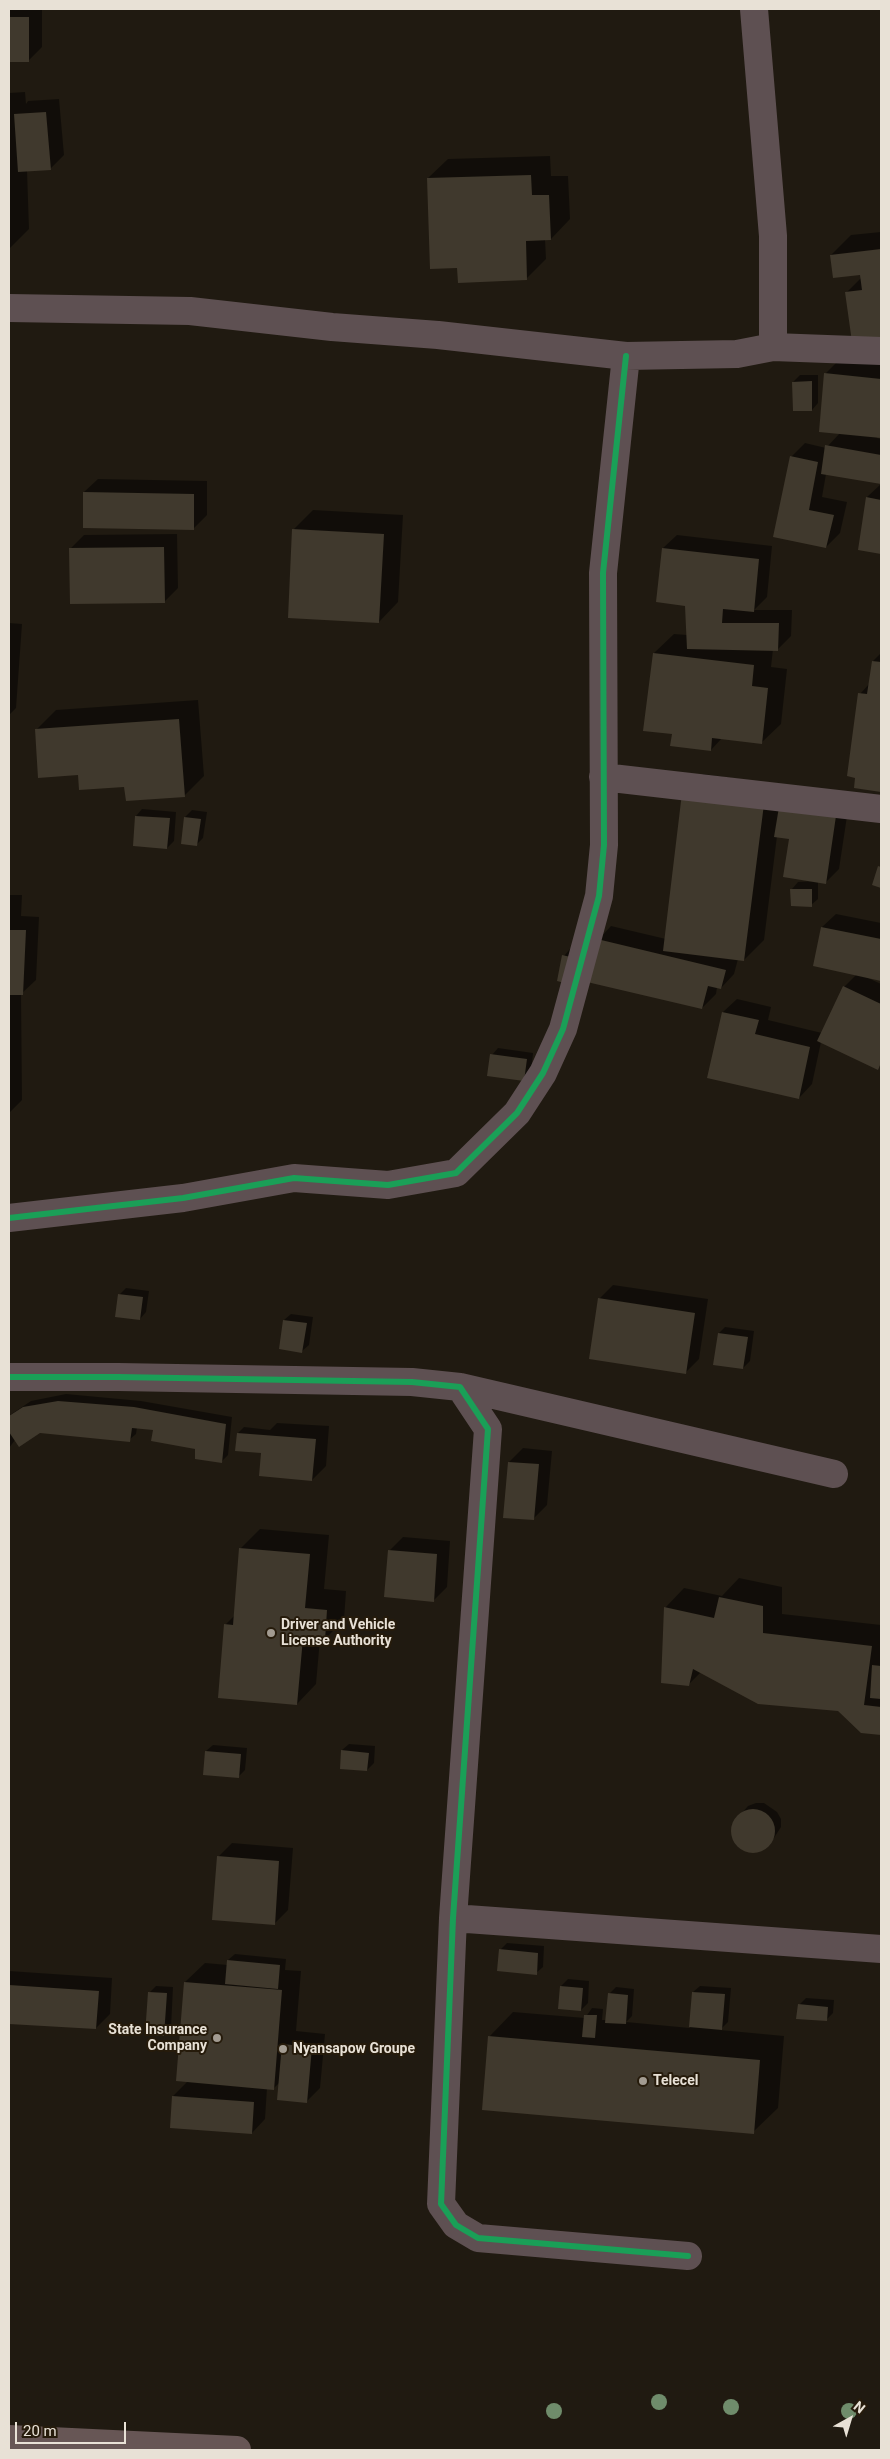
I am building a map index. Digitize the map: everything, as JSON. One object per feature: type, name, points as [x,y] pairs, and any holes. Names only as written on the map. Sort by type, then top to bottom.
[{"type":"highway","points":[[9,2439],[237,2450]]},
{"type":"street","points":[[754,9],[773,236],[773,347]]},
{"type":"street","points":[[9,308],[190,311],[332,327],[438,335],[626,356],[737,354],[773,347],[881,351]]},
{"type":"street","points":[[9,1218],[183,1198],[294,1178],[388,1185],[456,1173],[517,1113],[543,1073],[563,1029],[599,896],[604,845],[603,573],[626,356]]},
{"type":"street","points":[[603,777],[881,809]]},
{"type":"street","points":[[9,1377],[118,1376],[402,1382],[460,1387],[834,1474]]},
{"type":"street","points":[[460,1387],[488,1429],[453,1918],[440,2204],[456,2224],[478,2238],[688,2256]]},
{"type":"street","points":[[453,1918],[881,1949]]},
{"type":"building","points":[[9,17],[29,17],[29,62],[9,62]]},
{"type":"building","points":[[46,112],[51,170],[18,172],[14,114]]},
{"type":"building","points":[[531,175],[532,195],[549,195],[551,240],[526,241],[527,280],[458,283],[457,268],[430,269],[427,178]]},
{"type":"building","points":[[881,249],[881,339],[852,342],[845,292],[862,290],[860,275],[833,278],[830,255]]},
{"type":"building","points":[[824,373],[881,379],[881,438],[819,432]]},
{"type":"building","points":[[812,381],[812,411],[793,411],[792,382]]},
{"type":"building","points":[[825,445],[881,455],[881,484],[821,474]]},
{"type":"building","points":[[790,456],[818,462],[809,510],[834,515],[826,548],[773,537]]},
{"type":"building","points":[[83,492],[194,494],[194,530],[83,528]]},
{"type":"building","points":[[866,497],[881,500],[881,554],[858,550]]},
{"type":"building","points":[[292,529],[384,534],[379,623],[288,618]]},
{"type":"building","points":[[164,547],[165,603],[70,604],[69,548]]},
{"type":"building","points":[[662,548],[759,559],[754,612],[723,609],[722,623],[779,623],[778,651],[687,649],[685,606],[656,602]]},
{"type":"building","points":[[653,653],[754,665],[752,686],[768,688],[762,744],[712,738],[711,751],[670,746],[672,734],[643,731]]},
{"type":"building","points":[[872,661],[881,662],[881,792],[854,788],[855,778],[847,776],[858,693],[867,694]]},
{"type":"building","points":[[179,719],[185,797],[126,801],[124,787],[79,790],[78,775],[38,778],[35,729]]},
{"type":"building","points":[[682,793],[764,804],[744,961],[663,951]]},
{"type":"building","points":[[779,807],[836,816],[826,884],[783,877],[789,839],[774,837]]},
{"type":"building","points":[[135,816],[170,818],[167,849],[133,846]]},
{"type":"building","points":[[184,817],[201,819],[197,846],[181,844]]},
{"type":"building","points":[[878,866],[881,867],[881,888],[872,885]]},
{"type":"building","points":[[790,889],[812,889],[812,907],[791,906]]},
{"type":"building","points":[[821,927],[881,939],[881,981],[813,966]]},
{"type":"building","points":[[9,930],[26,930],[23,995],[9,995]]},
{"type":"building","points":[[597,939],[726,970],[721,989],[708,986],[702,1009],[587,982]]},
{"type":"building","points":[[562,955],[575,958],[569,984],[557,981]]},
{"type":"building","points":[[843,986],[881,1004],[881,1063],[878,1070],[817,1041]]},
{"type":"building","points":[[722,1012],[759,1020],[755,1034],[810,1047],[799,1099],[707,1078]]},
{"type":"building","points":[[490,1054],[527,1059],[524,1081],[487,1076]]},
{"type":"building","points":[[118,1294],[143,1297],[140,1320],[115,1317]]},
{"type":"building","points":[[598,1298],[695,1313],[686,1374],[589,1359]]},
{"type":"building","points":[[283,1320],[307,1323],[302,1353],[279,1349]]},
{"type":"building","points":[[718,1333],[748,1337],[743,1369],[713,1365]]},
{"type":"building","points":[[58,1401],[134,1407],[226,1424],[222,1463],[195,1459],[195,1449],[151,1441],[153,1430],[132,1428],[130,1442],[40,1433],[19,1447],[9,1432],[9,1416],[23,1407]]},
{"type":"building","points":[[237,1433],[316,1439],[312,1481],[259,1476],[261,1453],[235,1451]]},
{"type":"building","points":[[508,1462],[539,1464],[534,1520],[503,1518]]},
{"type":"building","points":[[239,1548],[310,1554],[305,1608],[327,1610],[325,1640],[303,1638],[297,1705],[218,1698],[224,1624],[233,1625]]},
{"type":"building","points":[[388,1550],[437,1554],[434,1602],[384,1597]]},
{"type":"building","points":[[719,1597],[763,1606],[763,1633],[872,1646],[864,1705],[881,1707],[881,1735],[861,1733],[838,1711],[758,1704],[693,1669],[689,1686],[661,1683],[664,1607],[714,1618]]},
{"type":"building","points":[[872,1665],[881,1666],[881,1699],[870,1698]]},
{"type":"building","points":[[341,1750],[369,1753],[367,1771],[340,1769]]},
{"type":"building","points":[[205,1751],[241,1754],[239,1778],[203,1775]]},
{"type":"building","points":[[749,1809],[757,1809],[769,1815],[775,1831],[769,1847],[757,1853],[749,1853],[737,1847],[731,1835],[731,1827],[737,1815]]},
{"type":"building","points":[[217,1856],[279,1861],[275,1925],[212,1920]]},
{"type":"building","points":[[499,1949],[538,1953],[537,1975],[497,1971]]},
{"type":"building","points":[[227,1960],[280,1965],[278,1989],[225,1984]]},
{"type":"building","points":[[184,1982],[282,1990],[274,2090],[176,2081]]},
{"type":"building","points":[[9,1985],[99,1991],[96,2029],[9,2024]]},
{"type":"building","points":[[560,1986],[583,1988],[581,2011],[558,2009]]},
{"type":"building","points":[[148,1992],[167,1993],[164,2036],[145,2035]]},
{"type":"building","points":[[692,1992],[725,1994],[722,2030],[689,2027]]},
{"type":"building","points":[[608,1993],[628,1995],[626,2024],[605,2023]]},
{"type":"building","points":[[798,2004],[828,2007],[827,2021],[796,2019]]},
{"type":"building","points":[[584,2015],[597,2015],[595,2038],[582,2037]]},
{"type":"building","points":[[488,2036],[760,2060],[754,2134],[482,2110]]},
{"type":"building","points":[[282,2044],[312,2047],[307,2103],[277,2100]]},
{"type":"building","points":[[172,2096],[254,2102],[252,2134],[170,2128]]},
{"type":"cycle path","points":[[9,1218],[183,1198],[294,1178],[388,1185],[456,1173],[517,1113],[543,1073],[563,1029],[599,896],[604,845],[603,573],[626,356]]},
{"type":"cycle path","points":[[9,1377],[412,1382],[460,1387],[488,1429],[453,1918],[441,2204],[456,2225],[478,2238],[688,2256]]},
{"type":"place","name":"Driver and Vehicle License Authority","points":[[271,1633]]},
{"type":"place","name":"State Insurance Company","points":[[217,2038]]},
{"type":"place","name":"Nyansapow Groupe","points":[[283,2049]]},
{"type":"place","name":"Telecel","points":[[643,2081]]}]
